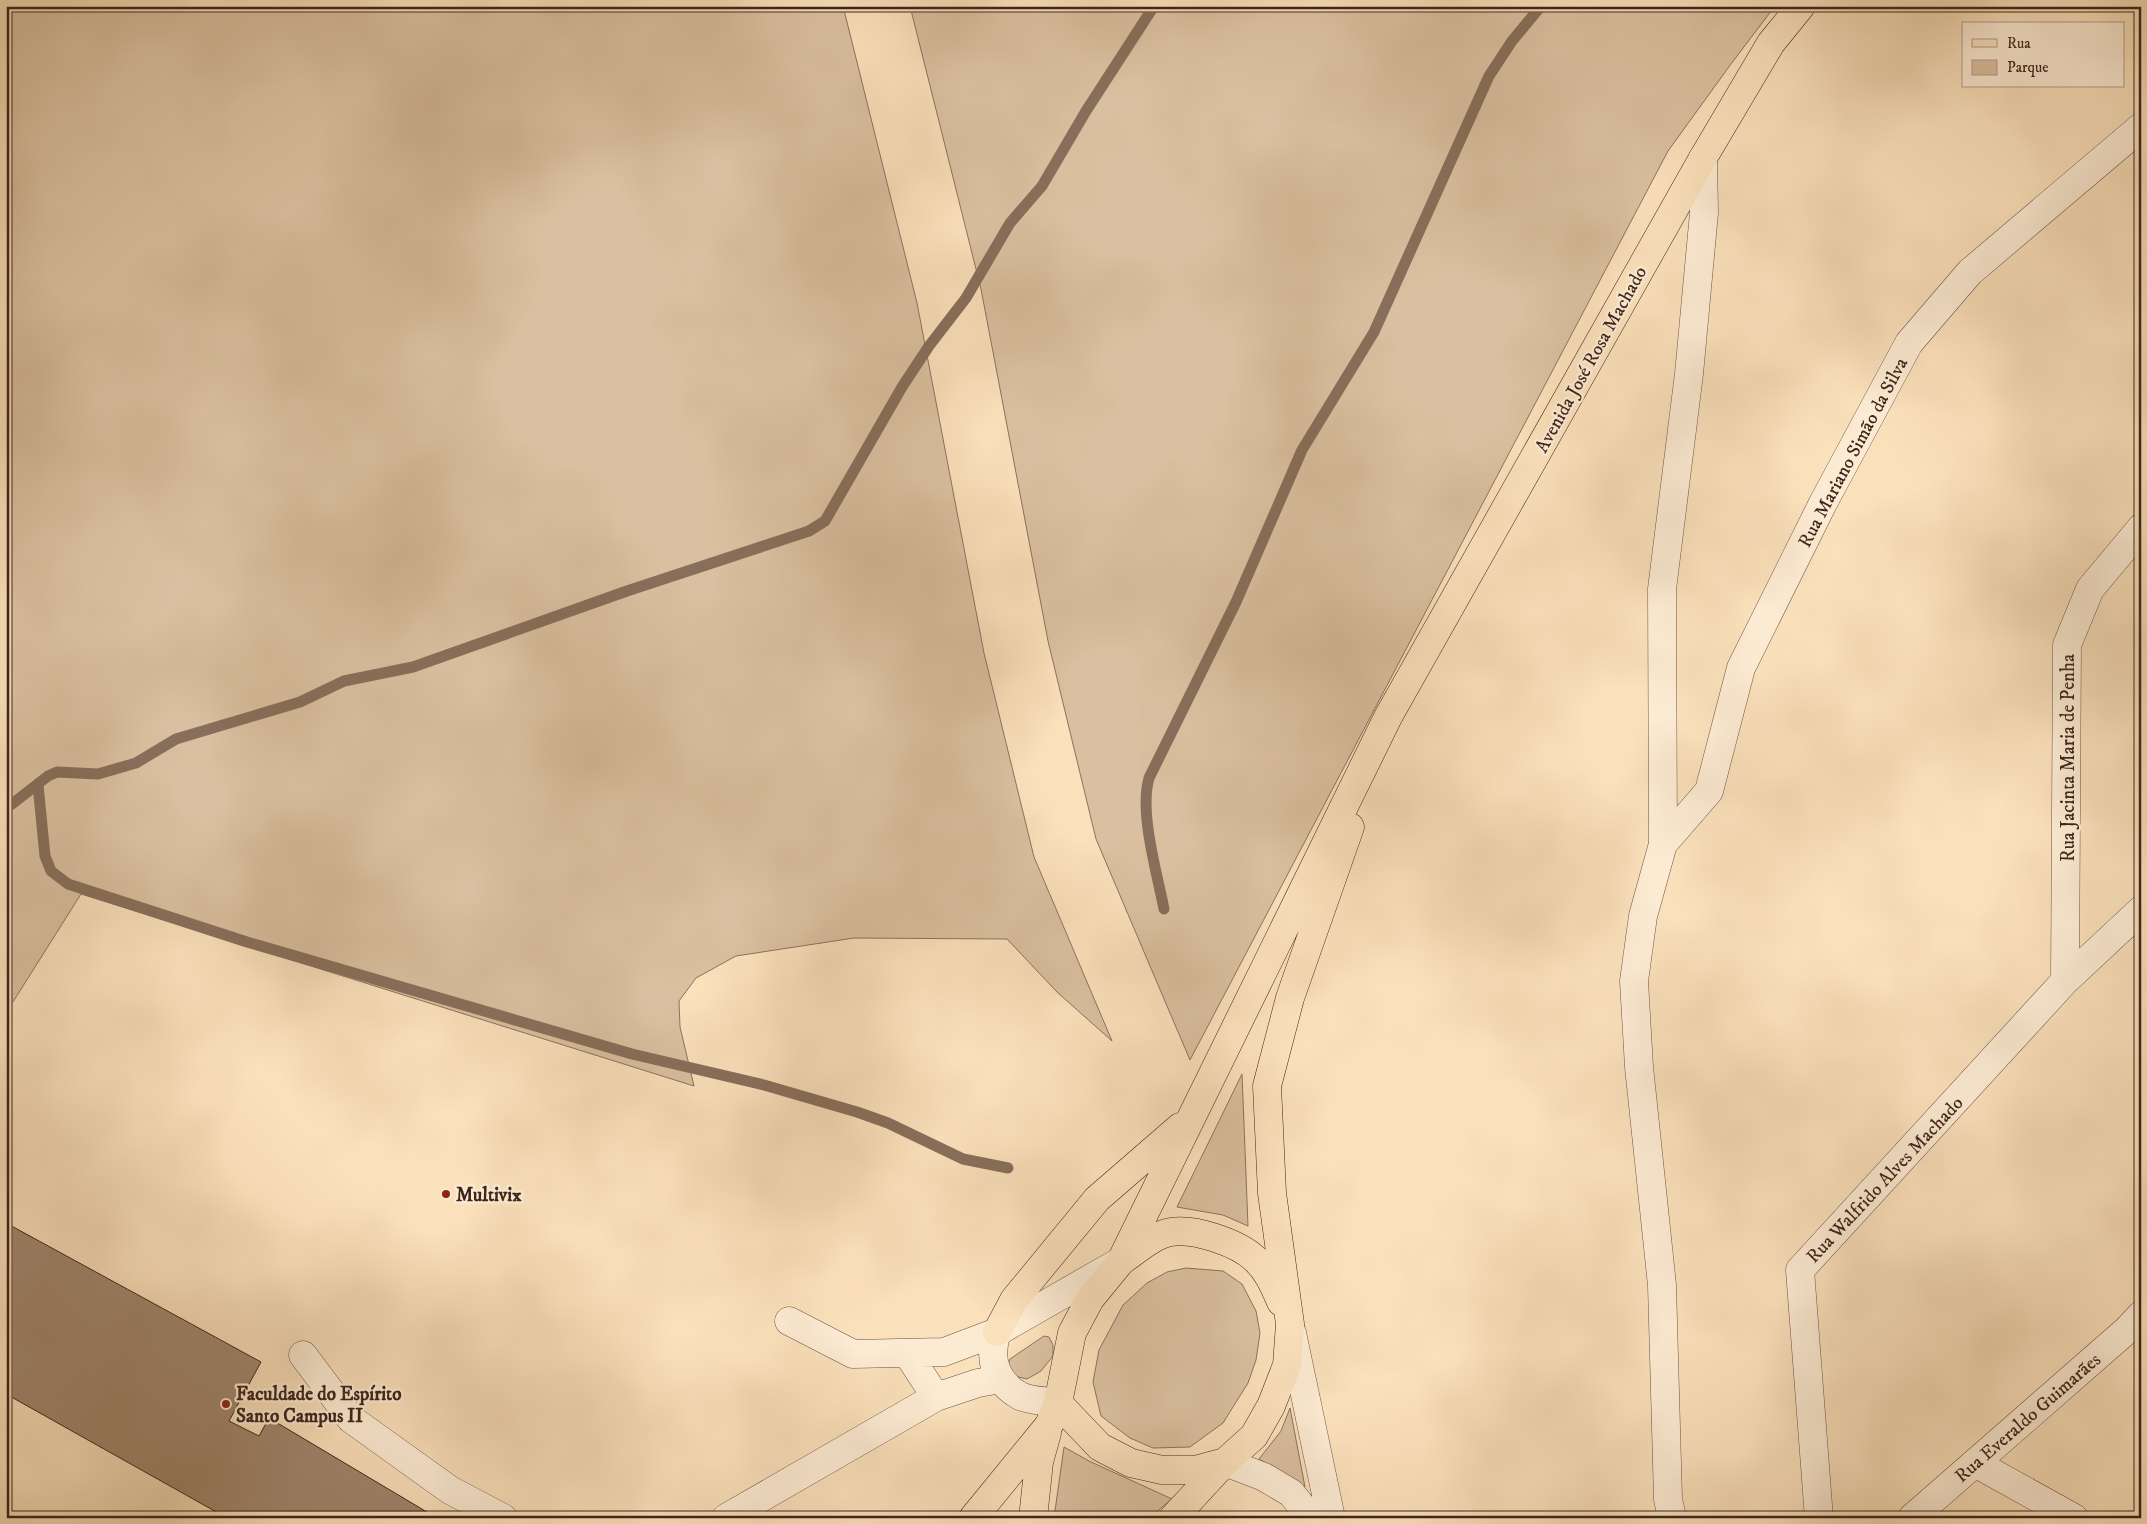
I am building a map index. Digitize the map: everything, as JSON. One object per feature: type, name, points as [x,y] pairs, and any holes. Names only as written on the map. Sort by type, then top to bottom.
[{"type":"main road","name":"Avenida José Rosa Machado","points":[[1388,717],[1702,158],[1771,43],[1801,6]]},
{"type":"main road","points":[[1033,1518],[1039,1462],[1054,1414],[1072,1333],[1090,1298],[1121,1261],[1388,717]]},
{"type":"main road","points":[[1173,1518],[1225,1462],[1254,1436],[1271,1406],[1287,1366],[1290,1324],[1272,1193],[1267,1086],[1290,998],[1388,717]]},
{"type":"main road","points":[[997,1332],[1014,1300],[1097,1199],[1189,1120]]},
{"type":"main road","points":[[1121,1261],[1155,1239],[1171,1232],[1212,1237],[1255,1258],[1272,1279],[1290,1324]]},
{"type":"main road","points":[[1054,1414],[1100,1448],[1131,1463],[1162,1470],[1195,1470],[1225,1462]]},
{"type":"main road","points":[[973,1518],[1054,1414]]},
{"type":"street","name":"Rua Mariano Simão da Silva","points":[[1663,844],[1709,790],[1741,668],[1823,503],[1909,343],[1970,272],[2141,127]]},
{"type":"street","points":[[1672,1518],[1668,1499],[1662,1285],[1639,1067],[1634,981],[1643,916],[1663,844],[1662,589],[1694,317],[1704,213],[1702,158]]},
{"type":"street","name":"Rua Jacinta Maria de Penha","points":[[2065,982],[2067,645],[2090,589],[2141,528]]},
{"type":"street","name":"Rua Walfrido Alves Machado","points":[[1819,1518],[1800,1270],[2065,982],[2141,910]]},
{"type":"street","points":[[788,1322],[853,1354],[944,1352],[997,1332],[1121,1261]]},
{"type":"street","name":"Rua Everaldo Guimarães","points":[[1912,1518],[2128,1330],[2141,1315]]},
{"type":"street","points":[[1290,1324],[1331,1518]]},
{"type":"street","points":[[997,1332],[992,1356],[1001,1379],[1021,1396],[1054,1414]]},
{"type":"street","points":[[906,1353],[936,1397]]},
{"type":"street","points":[[303,1356],[351,1419],[450,1490],[503,1518]]},
{"type":"street","points":[[726,1518],[936,1397],[978,1383],[1001,1379]]},
{"type":"street","points":[[1225,1462],[1264,1477],[1291,1493],[1311,1518]]},
{"type":"street","points":[[1975,1463],[2074,1518]]},
{"type":"green space","points":[[6,6],[843,6],[917,303],[984,653],[1034,857],[1112,1041],[1057,992],[1007,939],[854,938],[736,956],[696,978],[679,1001],[680,1027],[694,1086],[81,894],[6,1013]]},
{"type":"green space","points":[[910,6],[1775,6],[1668,151],[1190,1060],[1096,839],[1048,641],[981,289]]},
{"type":"green space","points":[[1242,1074],[1248,1226],[1223,1215],[1177,1207]]},
{"type":"green space","points":[[1186,1268],[1223,1271],[1242,1284],[1256,1311],[1260,1333],[1256,1360],[1248,1383],[1223,1423],[1190,1447],[1153,1448],[1130,1438],[1101,1416],[1093,1382],[1099,1350],[1123,1305],[1147,1283],[1167,1272]]},
{"type":"green space","points":[[1044,1336],[1049,1337],[1053,1345],[1053,1356],[1041,1371],[1027,1379],[1014,1376],[1007,1367],[1010,1359]]},
{"type":"green space","points":[[1290,1408],[1305,1487],[1259,1459],[1281,1431]]},
{"type":"green space","points":[[1064,1447],[1089,1461],[1172,1499],[1149,1518],[1054,1518]]},
{"type":"building","name":"Faculdade do Espírito Santo Campus II","points":[[6,1223],[261,1362],[229,1421],[259,1436],[269,1418],[437,1518],[227,1518],[6,1394]]},
{"type":"waterway","points":[[6,807],[48,776],[57,772],[98,774],[136,763],[176,739],[300,702],[344,681],[413,667],[627,591],[809,531],[825,521],[902,387],[929,346],[966,298],[1010,223],[1042,186],[1086,111],[1154,6]]},
{"type":"waterway","points":[[1164,909],[1150,843],[1146,808],[1146,792],[1149,778],[1236,602],[1302,450],[1374,332],[1489,76],[1512,41],[1541,6]]},
{"type":"waterway","points":[[38,785],[45,856],[51,871],[68,884],[247,942],[632,1054],[764,1085],[857,1112],[888,1123],[963,1159],[1008,1168]]},
{"type":"place","name":"Multivix","points":[[446,1194]]},
{"type":"place","name":"Faculdade do Espírito Santo Campus II","points":[[226,1404]]}]
